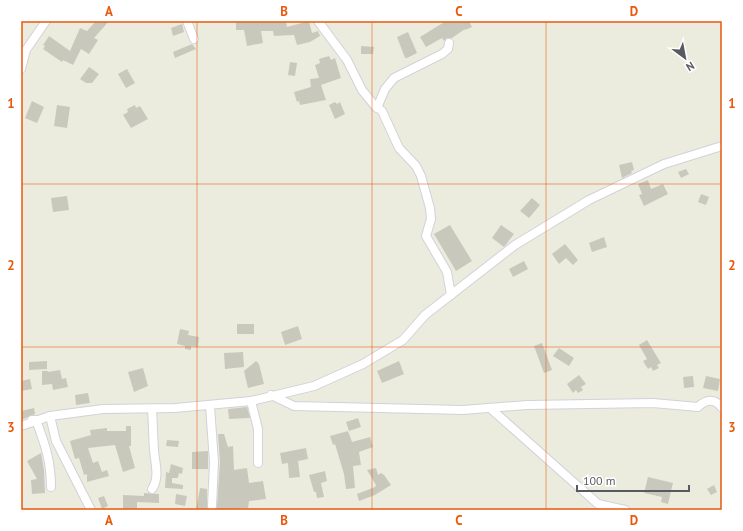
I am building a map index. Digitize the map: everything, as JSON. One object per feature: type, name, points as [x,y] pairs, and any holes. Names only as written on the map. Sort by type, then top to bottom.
[{"type":"street","points":[[21,69],[26,50],[46,21]]},
{"type":"street","points":[[187,21],[194,39]]},
{"type":"street","points":[[318,21],[347,60],[362,90],[377,108],[382,111],[399,148],[416,166],[421,176],[430,208],[431,219],[426,236],[447,272],[451,295]]},
{"type":"street","points":[[377,108],[385,89],[394,78],[442,54],[448,49],[449,43]]},
{"type":"street","points":[[21,426],[50,416],[103,409],[152,409],[210,406],[251,401],[271,395],[314,386],[363,364],[404,340],[425,315],[515,245],[589,200],[664,164],[722,146]]},
{"type":"street","points":[[271,395],[294,406],[463,410],[534,405],[653,404],[698,407],[704,401],[711,400],[718,402],[722,408]]},
{"type":"street","points":[[251,401],[258,429],[258,463]]},
{"type":"street","points":[[210,406],[214,462],[212,506]]},
{"type":"street","points":[[490,408],[598,504],[625,510]]},
{"type":"street","points":[[152,409],[157,468],[156,483],[152,489]]},
{"type":"street","points":[[50,416],[56,441],[90,510]]},
{"type":"street","points":[[21,421],[36,420]]},
{"type":"street","points":[[36,420],[50,460],[51,487]]},
{"type":"building","points":[[96,21],[109,21],[94,38],[98,40],[89,54],[81,49],[73,65],[63,60],[62,62],[43,49],[45,46],[43,45],[49,36],[70,51],[80,28],[87,31]]},
{"type":"building","points":[[236,21],[286,21],[287,27],[309,21],[312,33],[318,31],[320,36],[310,42],[297,45],[294,35],[274,36],[273,31],[261,31],[263,43],[247,46],[244,30],[236,30]]},
{"type":"building","points":[[446,21],[469,21],[472,27],[465,29],[452,38],[447,38],[444,41],[442,38],[426,47],[420,37]]},
{"type":"building","points":[[182,24],[184,32],[173,36],[171,28]]},
{"type":"building","points":[[408,32],[417,53],[405,58],[397,37]]},
{"type":"building","points":[[192,44],[196,49],[175,58],[173,52]]},
{"type":"building","points":[[361,46],[374,47],[373,54],[361,54]]},
{"type":"building","points":[[329,56],[331,60],[335,58],[341,78],[321,85],[326,100],[300,105],[299,101],[297,102],[294,92],[311,87],[310,79],[319,78],[315,65],[320,63],[319,59]]},
{"type":"building","points":[[290,62],[297,63],[295,76],[288,75]]},
{"type":"building","points":[[89,67],[99,74],[92,83],[86,83],[80,79]]},
{"type":"building","points":[[127,69],[135,83],[126,88],[118,74]]},
{"type":"building","points":[[32,101],[44,107],[37,123],[25,118]]},
{"type":"building","points":[[335,102],[337,104],[340,102],[345,114],[335,119],[329,105]]},
{"type":"building","points":[[57,105],[70,107],[67,128],[54,126]]},
{"type":"building","points":[[135,105],[136,108],[140,106],[148,119],[131,128],[123,115],[128,112],[127,109]]},
{"type":"building","points":[[632,162],[634,170],[631,171],[632,173],[622,178],[619,165]]},
{"type":"building","points":[[686,169],[689,174],[681,178],[678,172]]},
{"type":"building","points":[[648,180],[651,189],[663,184],[668,194],[644,206],[639,195],[642,194],[638,184]]},
{"type":"building","points":[[701,194],[709,197],[706,205],[698,202]]},
{"type":"building","points":[[67,196],[69,210],[53,212],[51,198]]},
{"type":"building","points":[[532,198],[540,205],[529,218],[520,211]]},
{"type":"building","points":[[450,225],[472,261],[456,271],[434,234]]},
{"type":"building","points":[[501,225],[514,234],[504,247],[492,238]]},
{"type":"building","points":[[604,237],[607,247],[592,252],[589,243]]},
{"type":"building","points":[[565,244],[578,260],[573,265],[566,258],[559,264],[552,254]]},
{"type":"building","points":[[524,261],[528,269],[513,277],[509,269]]},
{"type":"building","points":[[237,324],[254,324],[254,334],[237,334]]},
{"type":"building","points":[[298,326],[302,339],[285,345],[281,332]]},
{"type":"building","points":[[180,329],[189,331],[188,335],[199,337],[198,347],[191,346],[191,350],[185,349],[185,346],[177,344]]},
{"type":"building","points":[[647,340],[661,363],[657,365],[659,368],[653,371],[651,367],[648,369],[643,361],[647,359],[639,345]]},
{"type":"building","points":[[542,343],[552,370],[544,373],[534,346]]},
{"type":"building","points":[[559,348],[574,358],[569,366],[553,356]]},
{"type":"building","points":[[243,352],[244,367],[225,369],[224,353]]},
{"type":"building","points":[[47,361],[47,369],[29,370],[29,362]]},
{"type":"building","points":[[256,361],[259,364],[264,384],[248,388],[244,371]]},
{"type":"building","points":[[399,361],[404,374],[382,383],[377,371]]},
{"type":"building","points":[[143,368],[148,386],[134,392],[128,372]]},
{"type":"building","points":[[60,370],[62,379],[66,378],[68,387],[53,390],[52,384],[42,385],[42,371],[48,372]]},
{"type":"building","points":[[579,375],[586,384],[581,387],[583,390],[578,393],[576,390],[573,393],[567,384]]},
{"type":"building","points":[[693,376],[694,387],[684,388],[683,377]]},
{"type":"building","points":[[706,376],[720,379],[718,391],[703,388]]},
{"type":"building","points":[[30,379],[32,389],[21,391],[21,381]]},
{"type":"building","points":[[88,393],[90,403],[76,405],[75,395]]},
{"type":"building","points":[[247,407],[250,418],[229,419],[228,409]]},
{"type":"building","points":[[34,408],[35,414],[21,420],[21,411]]},
{"type":"building","points":[[358,418],[361,427],[349,431],[346,422]]},
{"type":"building","points":[[126,426],[131,426],[131,446],[129,446],[135,468],[123,472],[115,445],[88,448],[93,463],[98,461],[102,472],[107,470],[109,476],[87,482],[87,474],[84,475],[79,458],[75,459],[70,441],[91,435],[90,430],[107,428],[107,431],[126,431]]},
{"type":"building","points":[[348,431],[352,442],[370,437],[373,447],[359,452],[361,465],[353,466],[355,488],[346,489],[344,474],[335,444],[333,445],[330,436]]},
{"type":"building","points":[[218,434],[224,434],[228,447],[233,446],[234,470],[247,468],[249,483],[263,481],[266,499],[249,501],[248,508],[216,510],[220,462]]},
{"type":"building","points":[[167,440],[179,441],[178,447],[166,446]]},
{"type":"building","points":[[306,448],[308,459],[298,461],[300,477],[289,478],[288,463],[282,464],[280,453]]},
{"type":"building","points":[[208,451],[208,469],[192,469],[192,452]]},
{"type":"building","points":[[41,453],[44,470],[45,493],[32,494],[31,480],[37,479],[27,461]]},
{"type":"building","points":[[171,464],[183,468],[182,474],[179,473],[178,478],[172,478],[172,483],[183,485],[183,489],[165,488],[166,472],[169,473]]},
{"type":"building","points":[[376,468],[378,475],[381,473],[384,475],[391,485],[375,495],[359,501],[357,494],[375,487],[376,485],[367,470]]},
{"type":"building","points":[[325,471],[327,481],[321,483],[324,497],[317,498],[309,475]]},
{"type":"building","points":[[648,477],[673,483],[668,504],[661,502],[662,497],[644,493]]},
{"type":"building","points":[[714,485],[717,492],[711,495],[707,489]]},
{"type":"building","points":[[200,488],[207,489],[208,510],[196,510]]},
{"type":"building","points":[[144,493],[159,494],[159,503],[137,502],[137,510],[123,510],[123,495],[144,496]]},
{"type":"building","points":[[176,494],[187,496],[185,506],[175,504]]},
{"type":"building","points":[[104,496],[108,506],[102,509],[98,498]]}]
